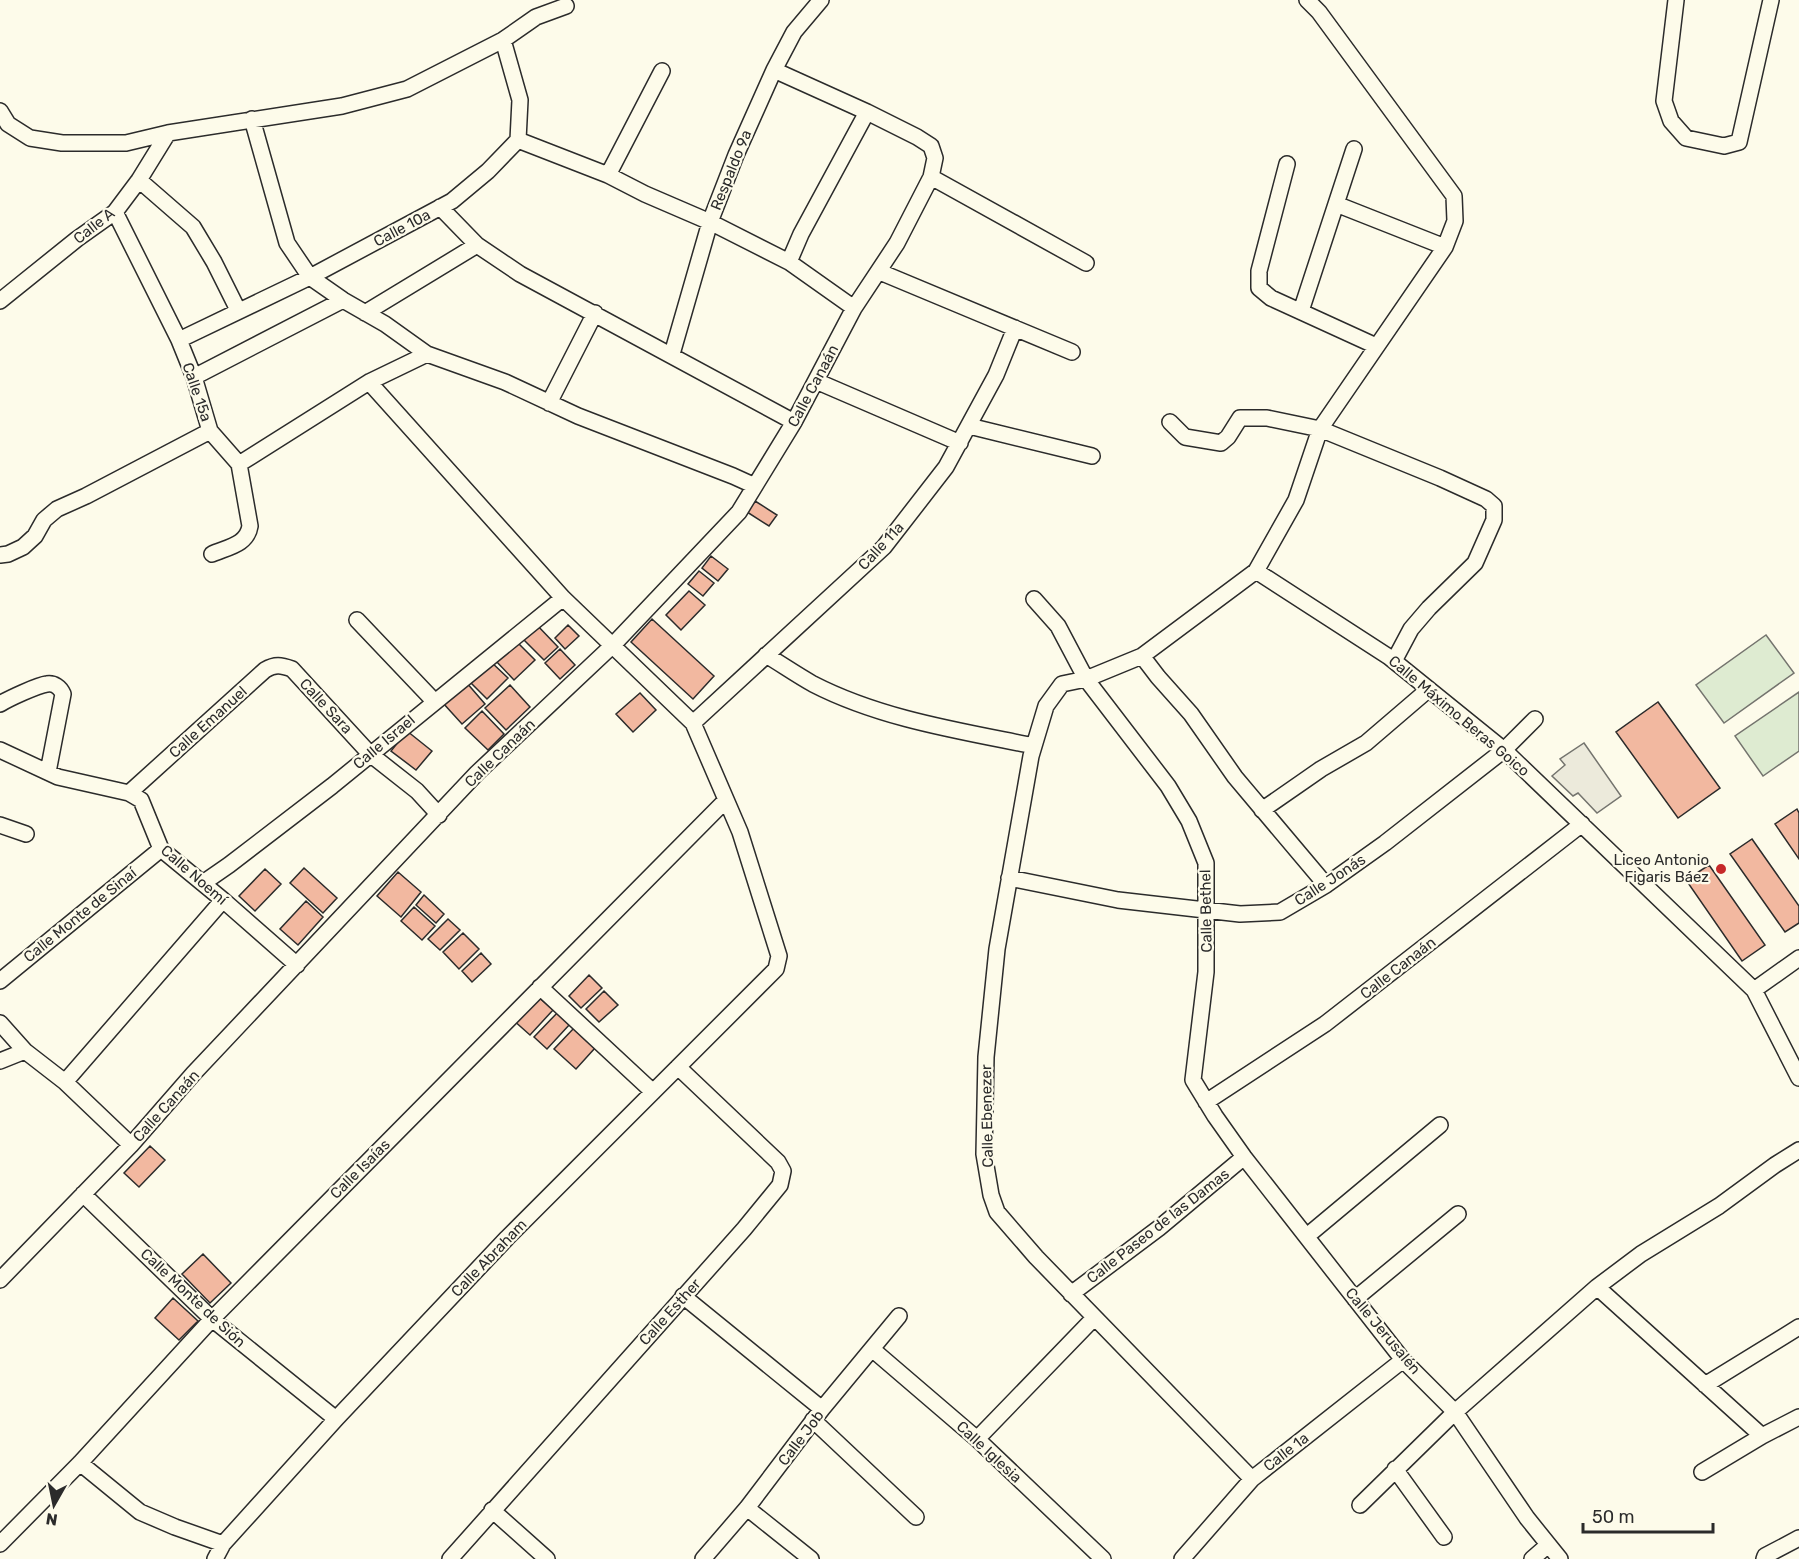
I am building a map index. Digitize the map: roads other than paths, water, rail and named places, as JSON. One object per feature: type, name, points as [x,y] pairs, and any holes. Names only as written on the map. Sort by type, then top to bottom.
[{"type":"street","name":"Respaldo 9a","points":[[672,354],[710,222],[736,155],[774,70],[794,32],[820,0]]},
{"type":"street","points":[[1256,571],[1296,500],[1320,429],[1445,247],[1455,221],[1454,196],[1307,0]]},
{"type":"street","points":[[1676,0],[1664,101],[1671,121],[1686,138],[1724,146],[1739,142],[1771,0]]},
{"type":"street","points":[[0,111],[8,124],[30,138],[62,143],[126,143],[168,133],[342,106],[407,89],[503,40],[536,17],[566,6]]},
{"type":"street","points":[[503,40],[520,100],[518,140],[608,175],[710,222],[789,262],[854,308]]},
{"type":"street","points":[[774,70],[917,137],[931,146],[935,158],[932,177],[1086,263]]},
{"type":"street","points":[[608,175],[662,71]]},
{"type":"street","points":[[789,262],[801,234],[867,112]]},
{"type":"street","points":[[252,119],[286,243],[310,277],[343,300],[385,324],[426,354],[505,382],[549,403],[755,486]]},
{"type":"street","name":"Calle A","points":[[0,301],[77,239],[115,212],[140,180],[168,133]]},
{"type":"street","name":"Calle 10a","points":[[179,340],[310,277],[452,201],[488,171],[518,140]]},
{"type":"street","points":[[1301,311],[1353,149]]},
{"type":"street","points":[[1287,164],[1259,271],[1258,288],[1271,298],[1376,346]]},
{"type":"street","name":"Calle Canaán","points":[[0,1280],[131,1145],[193,1074],[477,773],[613,645],[739,512],[794,422],[854,308],[880,272],[932,177]]},
{"type":"street","points":[[140,180],[193,227],[238,310]]},
{"type":"street","points":[[1336,204],[1445,247]]},
{"type":"street","points":[[440,207],[477,245],[520,274],[672,354],[794,422]]},
{"type":"street","name":"Calle 15a","points":[[115,212],[179,340],[194,377],[210,431],[239,464]]},
{"type":"street","points":[[365,313],[477,245]]},
{"type":"street","points":[[880,272],[1072,352]]},
{"type":"street","points":[[194,377],[343,300]]},
{"type":"street","points":[[549,403],[595,313]]},
{"type":"street","name":"Calle 11a","points":[[693,723],[884,547],[946,467],[996,375],[1015,328]]},
{"type":"street","points":[[212,554],[242,542],[249,535],[250,526],[239,464],[369,382],[426,354]]},
{"type":"street","points":[[816,381],[960,443]]},
{"type":"street","points":[[369,382],[563,598],[693,723],[726,800]]},
{"type":"street","points":[[1170,422],[1185,438],[1221,443],[1228,437],[1240,418],[1268,418],[1320,429],[1449,482],[1486,499],[1494,506],[1494,520],[1475,563],[1429,608],[1412,629],[1394,661]]},
{"type":"street","points":[[969,426],[1092,456]]},
{"type":"street","points":[[0,555],[23,547],[35,536],[44,520],[57,509],[210,431]]},
{"type":"street","name":"Calle Ebenezer","points":[[1252,1479],[1035,1257],[997,1212],[991,1195],[984,1154],[986,1057],[997,949],[1020,809],[1034,746],[1046,706],[1062,684],[1086,679],[1142,656],[1256,571]]},
{"type":"street","name":"Calle Máximo Beras Goico","points":[[1256,571],[1394,661],[1504,750],[1754,990],[1799,1078]]},
{"type":"street","name":"Calle Israel","points":[[203,883],[285,822],[563,598]]},
{"type":"street","name":"Calle Bethel","points":[[1034,599],[1058,626],[1086,679],[1168,786],[1189,821],[1206,863],[1206,972],[1193,1080],[1206,1102]]},
{"type":"street","points":[[357,620],[434,700]]},
{"type":"street","points":[[766,654],[813,684],[876,710],[945,728],[1034,746]]},
{"type":"street","points":[[1142,656],[1191,714],[1235,777],[1326,885]]},
{"type":"street","name":"Calle Emanuel","points":[[129,793],[265,670],[281,665],[292,669]]},
{"type":"street","name":"Calle Sara","points":[[292,669],[370,754],[417,791],[439,815]]},
{"type":"street","points":[[0,705],[47,684],[61,689],[63,694],[48,772]]},
{"type":"street","points":[[1262,810],[1321,769],[1366,743],[1429,689]]},
{"type":"street","name":"Calle Jonás","points":[[1009,878],[1118,900],[1240,914],[1280,912],[1326,885],[1385,843],[1504,750],[1535,719]]},
{"type":"street","points":[[0,750],[58,777],[129,793]]},
{"type":"street","name":"Calle Noemí","points":[[129,793],[141,801],[161,849],[297,965]]},
{"type":"street","name":"Calle Abraham","points":[[215,1559],[223,1544],[336,1419],[507,1238],[776,969],[779,956],[776,943],[740,832],[726,800]]},
{"type":"street","name":"Calle Isaías","points":[[0,1544],[80,1463],[212,1319],[726,800]]},
{"type":"street","name":"Calle Canaán","points":[[1206,1102],[1325,1024],[1582,824]]},
{"type":"street","points":[[0,825],[26,834]]},
{"type":"street","name":"Calle Monte de Sinaí","points":[[0,981],[161,849]]},
{"type":"street","points":[[64,1082],[223,900]]},
{"type":"street","points":[[1754,990],[1799,957]]},
{"type":"street","points":[[540,987],[653,1092]]},
{"type":"street","points":[[0,1023],[25,1051],[64,1082],[131,1145]]},
{"type":"street","points":[[0,1061],[25,1051]]},
{"type":"street","name":"Calle Esther","points":[[450,1559],[744,1229],[780,1185],[783,1171],[778,1162],[678,1067]]},
{"type":"street","name":"Calle Jerusalén","points":[[1206,1102],[1244,1157],[1403,1360],[1455,1412],[1527,1518],[1560,1559]]},
{"type":"street","points":[[1306,1236],[1440,1125]]},
{"type":"street","points":[[1360,1505],[1455,1412],[1597,1287],[1641,1254],[1719,1206],[1799,1150]]},
{"type":"street","name":"Calle Paseo de las Damas","points":[[1071,1294],[1159,1228],[1244,1157]]},
{"type":"street","name":"Calle Monte de Sión","points":[[84,1194],[212,1319],[336,1419]]},
{"type":"street","points":[[1355,1299],[1458,1214]]},
{"type":"street","points":[[1597,1287],[1762,1436]]},
{"type":"street","points":[[683,1296],[818,1415],[916,1517]]},
{"type":"street","name":"Calle Job","points":[[703,1559],[747,1508],[898,1316]]},
{"type":"street","points":[[977,1439],[1094,1318]]},
{"type":"street","points":[[1705,1385],[1799,1327]]},
{"type":"street","name":"Calle Iglesia","points":[[872,1348],[977,1439],[1103,1559]]},
{"type":"street","name":"Calle 1a","points":[[1182,1559],[1252,1479],[1403,1360]]},
{"type":"street","points":[[1702,1472],[1799,1417]]},
{"type":"street","points":[[80,1463],[140,1512],[223,1544]]},
{"type":"street","points":[[1395,1469],[1444,1537]]},
{"type":"street","points":[[747,1508],[811,1559]]},
{"type":"street","points":[[492,1510],[547,1559]]},
{"type":"street","points":[[1764,1559],[1765,1556],[1799,1538]]},
{"type":"street","points":[[1532,1559],[1548,1545]]},
{"type":"place","name":"Liceo Antonio Figaris Báez","points":[[1721,869]]}]
